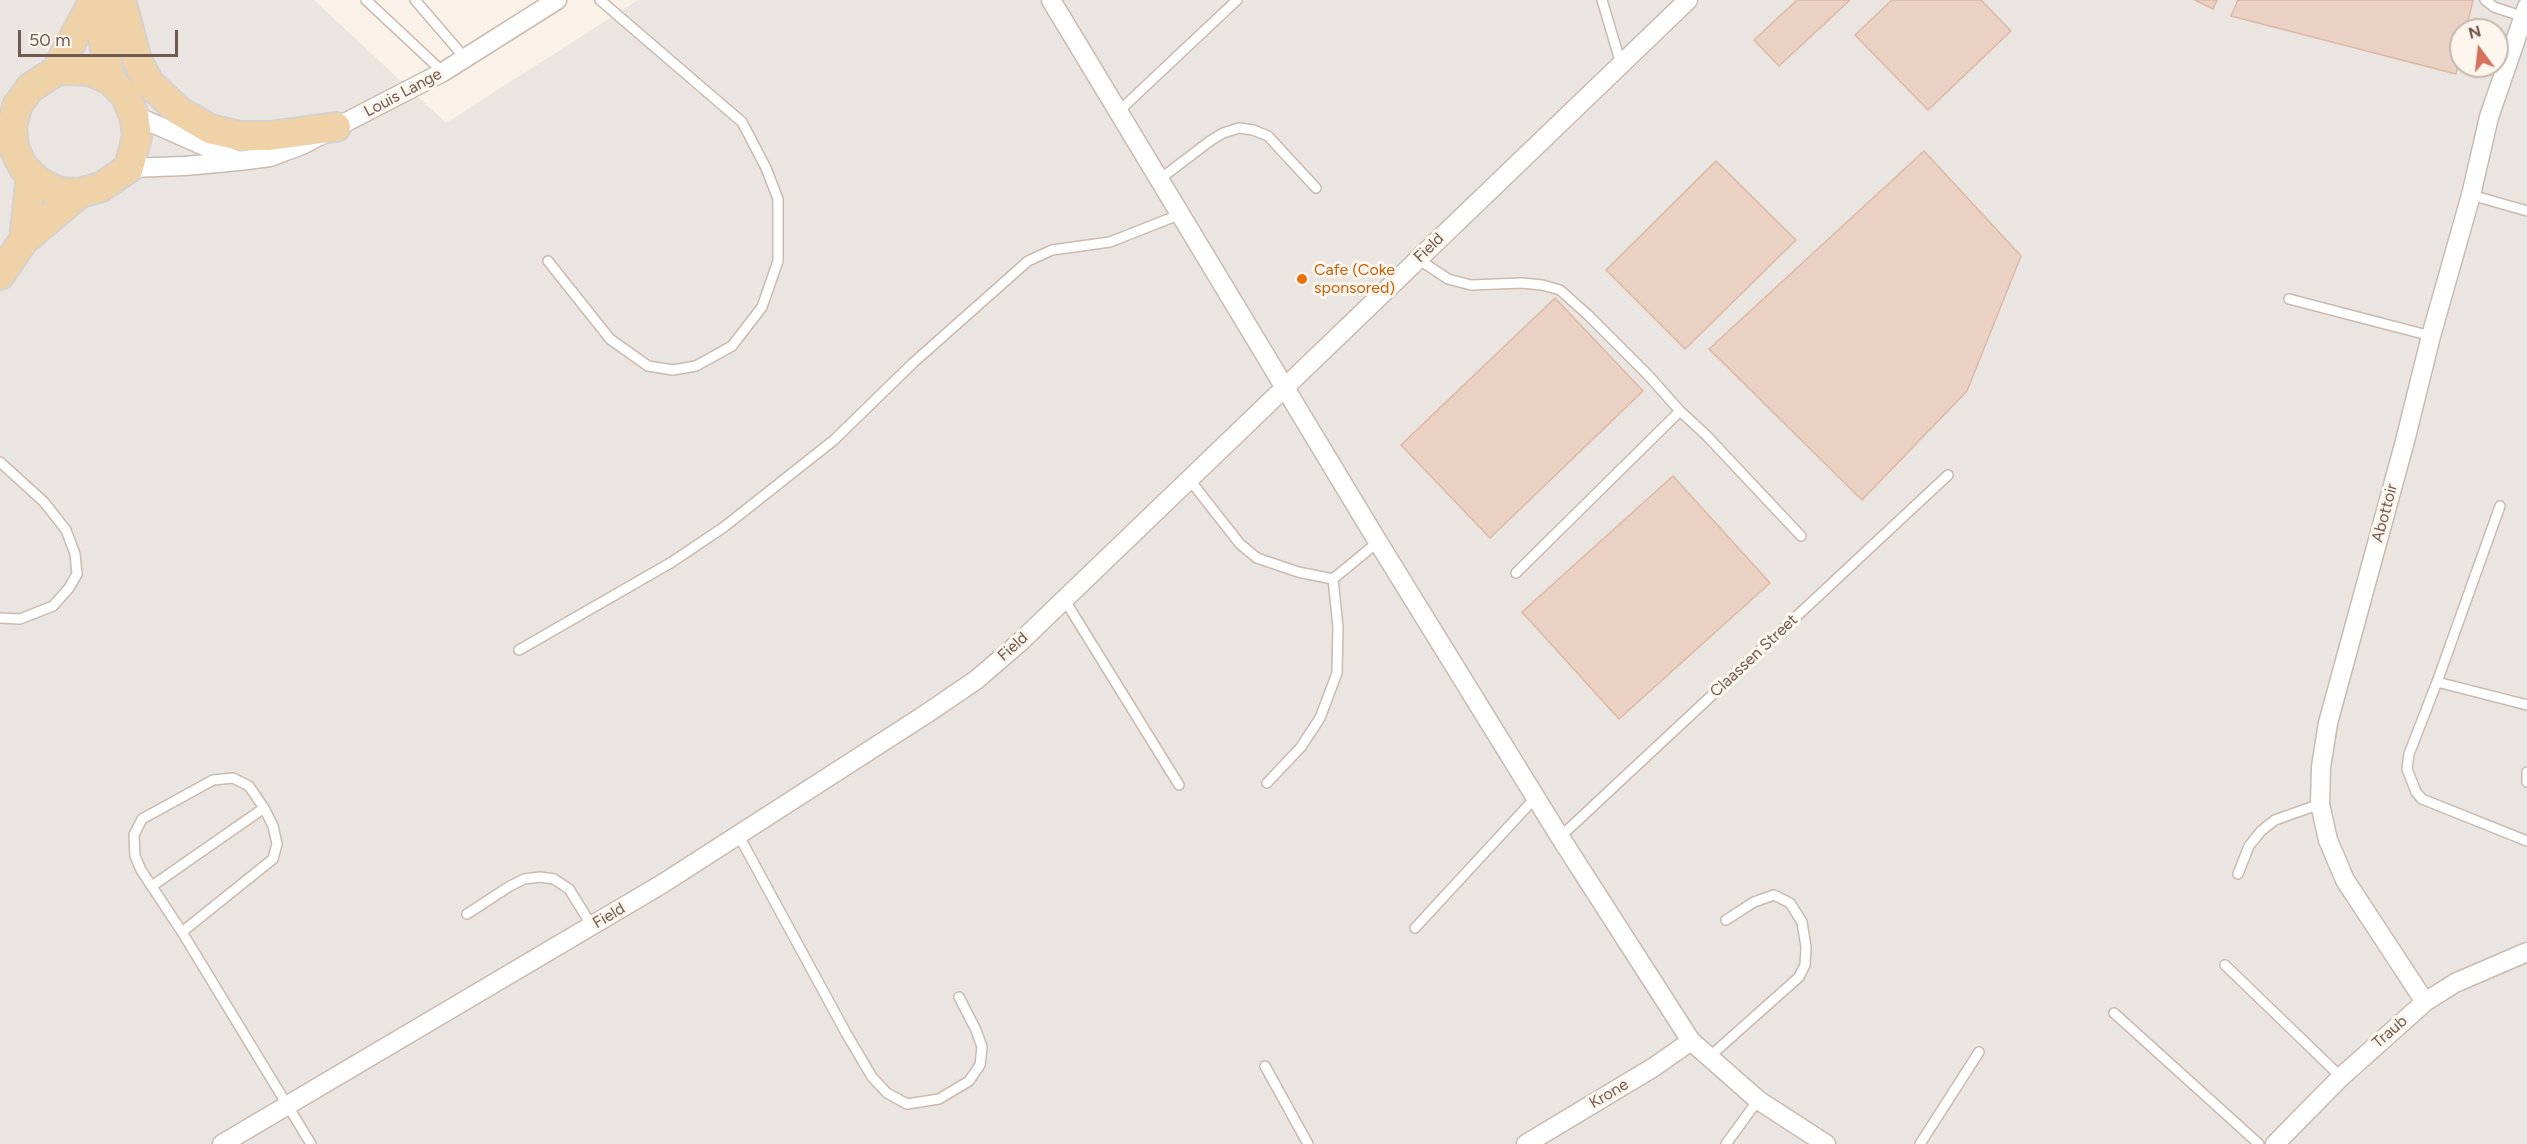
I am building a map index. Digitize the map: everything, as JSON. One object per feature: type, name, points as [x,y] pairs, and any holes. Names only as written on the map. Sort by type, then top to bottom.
[{"type":"main road","points":[[56,71],[90,71],[110,80],[125,95],[134,115],[136,136],[129,168],[101,187],[80,193],[58,192],[49,188],[23,167],[14,148],[12,127],[17,106],[30,88],[56,71],[95,0]]},
{"type":"main road","points":[[95,0],[110,80]]},
{"type":"main road","points":[[121,0],[137,60],[149,83],[179,111],[210,129],[240,136],[270,136],[336,127]]},
{"type":"main road","points":[[24,240],[31,175]]},
{"type":"main road","points":[[0,275],[24,240],[80,193]]},
{"type":"street","name":"Louis Lange","points":[[129,168],[184,166],[270,157],[302,145],[443,72],[557,0]]},
{"type":"street","points":[[1051,0],[1286,386],[1378,542],[1560,837],[1691,1041],[1758,1100],[1826,1144]]},
{"type":"street","name":"Field","points":[[222,1144],[288,1103],[592,927],[740,836],[976,680],[1019,643],[1688,0]]},
{"type":"street","name":"Abottoir","points":[[2425,1002],[2345,880],[2328,840],[2320,804],[2321,767],[2328,723],[2471,195],[2489,117],[2526,12]]},
{"type":"street","points":[[134,115],[239,161]]},
{"type":"street","name":"Traub","points":[[2275,1144],[2341,1077],[2425,1002],[2455,983],[2527,952]]},
{"type":"street","name":"Krone","points":[[1526,1144],[1654,1067],[1691,1041]]},
{"type":"lane","points":[[366,0],[443,72]]},
{"type":"lane","points":[[415,0],[465,58]]},
{"type":"lane","points":[[548,261],[610,339],[648,366],[673,370],[696,366],[732,346],[762,307],[778,261],[778,199],[766,168],[742,122],[600,0]]},
{"type":"lane","points":[[1119,111],[1237,0]]},
{"type":"lane","points":[[1602,0],[1621,64]]},
{"type":"lane","points":[[2485,0],[2494,7],[2526,12]]},
{"type":"lane","points":[[1160,179],[1210,141],[1223,133],[1239,128],[1268,136],[1316,188]]},
{"type":"lane","points":[[2471,195],[2527,211]]},
{"type":"lane","points":[[519,650],[672,562],[724,527],[834,440],[914,363],[1028,261],[1052,250],[1110,242],[1181,214]]},
{"type":"lane","points":[[1418,259],[1448,279],[1471,285],[1522,283],[1542,285],[1560,291],[1603,330],[1801,536]]},
{"type":"lane","points":[[2289,299],[2431,336]]},
{"type":"lane","points":[[1516,573],[1680,411]]},
{"type":"lane","points":[[0,462],[44,502],[66,530],[75,554],[77,574],[69,588],[53,606],[20,619],[0,618]]},
{"type":"lane","name":"Claassen Street","points":[[1560,837],[1948,475]]},
{"type":"lane","points":[[1189,479],[1240,544],[1257,558],[1298,572],[1333,579]]},
{"type":"lane","points":[[2500,506],[2409,754],[2407,769],[2416,792],[2422,799],[2527,841]]},
{"type":"lane","points":[[1333,579],[1378,542]]},
{"type":"lane","points":[[1267,783],[1301,747],[1320,718],[1337,673],[1338,627],[1333,579]]},
{"type":"lane","points":[[1064,599],[1179,785]]},
{"type":"lane","points":[[2437,682],[2527,705]]},
{"type":"lane","points":[[2527,772],[2527,782]]},
{"type":"lane","points":[[182,932],[273,859],[277,844],[273,826],[249,786],[233,778],[213,780],[142,819],[134,835],[135,856],[141,870],[182,932],[311,1144]]},
{"type":"lane","points":[[1415,928],[1536,798]]},
{"type":"lane","points":[[2238,874],[2249,846],[2261,831],[2275,820],[2320,804]]},
{"type":"lane","points":[[152,886],[264,808]]},
{"type":"lane","points":[[740,836],[846,1033],[872,1077],[887,1093],[907,1104],[939,1099],[969,1081],[980,1065],[982,1047],[959,997]]},
{"type":"lane","points":[[467,914],[510,886],[524,879],[540,877],[554,879],[569,889],[592,927]]},
{"type":"lane","points":[[1708,1058],[1799,977],[1805,965],[1806,946],[1802,922],[1790,903],[1774,895],[1754,902],[1726,920]]},
{"type":"lane","points":[[2225,965],[2341,1077]]},
{"type":"lane","points":[[2114,1013],[2259,1144]]},
{"type":"lane","points":[[1920,1144],[1979,1052]]},
{"type":"lane","points":[[1264,1066],[1308,1144]]},
{"type":"lane","points":[[1726,1144],[1758,1100]]},
{"type":"shaded area","points":[[0,0],[314,0],[446,123],[638,0],[2527,0],[2527,1144],[0,1144]]},
{"type":"building","points":[[1797,0],[1850,0],[1779,66],[1754,40]]},
{"type":"building","points":[[1892,0],[1981,0],[2011,31],[1928,110],[1855,35]]},
{"type":"building","points":[[2195,0],[2217,0],[2213,9]]},
{"type":"building","points":[[2238,0],[2473,0],[2469,18],[2449,18],[2449,72],[2231,16]]},
{"type":"building","points":[[1924,151],[2021,256],[1967,391],[1862,500],[1709,349]]},
{"type":"building","points":[[1716,161],[1796,240],[1685,349],[1606,270]]},
{"type":"building","points":[[1555,298],[1643,391],[1490,538],[1401,445]]},
{"type":"building","points":[[1673,476],[1770,583],[1619,719],[1522,612]]},
{"type":"place","name":"Cafe (Coke sponsored)","points":[[1302,279]]}]
